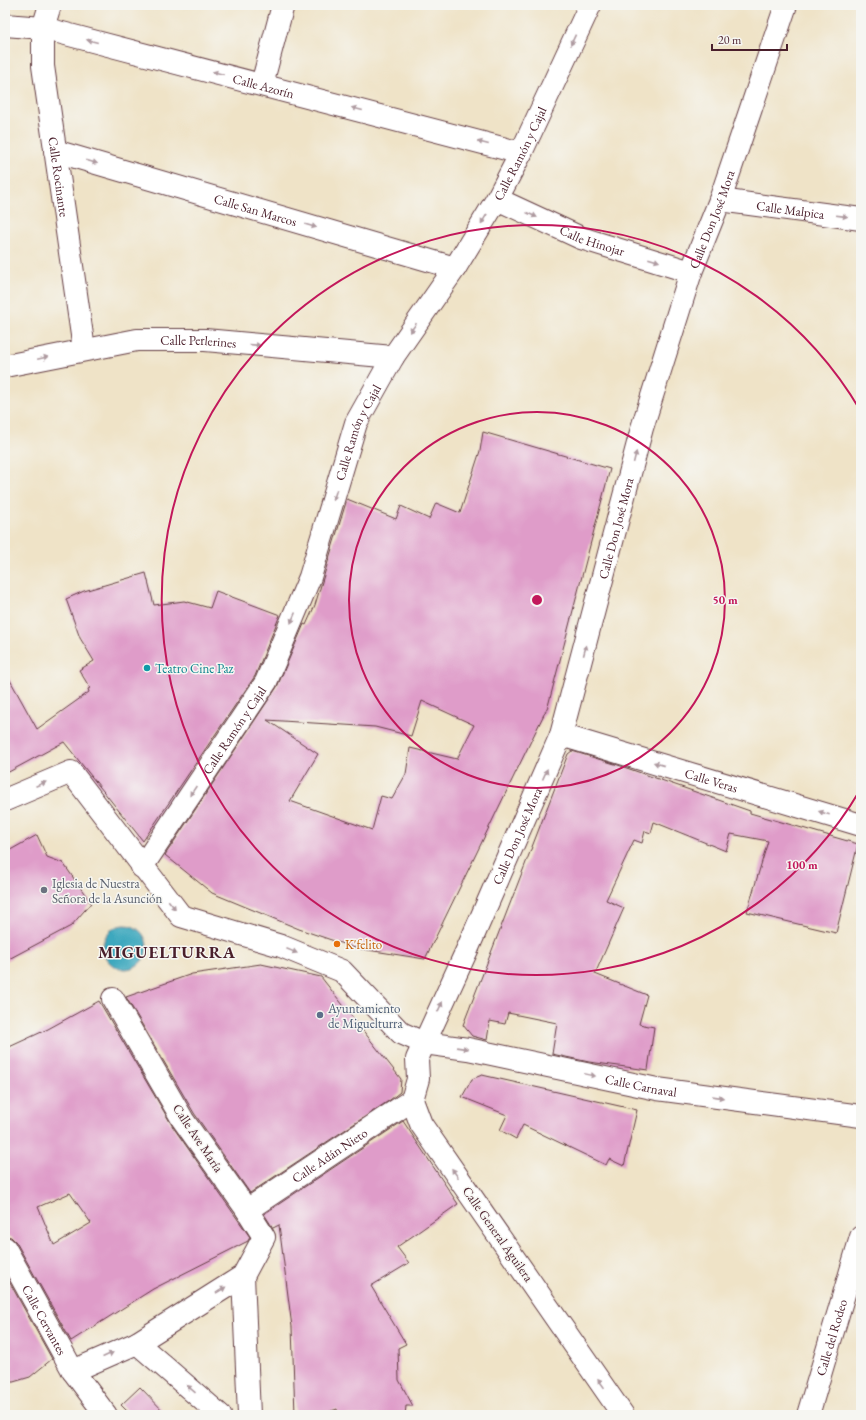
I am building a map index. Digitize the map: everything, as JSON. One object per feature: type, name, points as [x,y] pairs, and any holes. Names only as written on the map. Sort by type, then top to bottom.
[{"type":"street","name":"Calle Rocinante","points":[[50,5],[43,28],[43,66],[84,349]]},
{"type":"street","points":[[262,84],[283,5]]},
{"type":"street","name":"Calle Ramón y Cajal","points":[[142,867],[266,682],[310,577],[356,423],[393,357],[455,268],[496,199],[521,153],[590,5]]},
{"type":"street","name":"Calle Don José Mora","points":[[424,1043],[467,950],[562,735],[642,428],[691,272],[720,200],[786,5]]},
{"type":"street","name":"Calle Azorín","points":[[5,25],[43,28],[262,84],[521,153]]},
{"type":"street","name":"Calle San Marcos","points":[[55,150],[455,268]]},
{"type":"street","name":"Calle Hinojar","points":[[496,199],[581,238],[691,272]]},
{"type":"street","name":"Calle Malpica","points":[[720,200],[861,219]]},
{"type":"street","name":"Calle Perlerines","points":[[5,366],[84,349],[137,340],[205,340],[393,357]]},
{"type":"street","name":"Calle Veras","points":[[562,735],[861,825]]},
{"type":"street","name":"Calle Carnaval","points":[[5,800],[71,772],[142,867],[181,916],[281,946],[342,971],[401,1033],[424,1043],[468,1049],[657,1089],[861,1116]]},
{"type":"street","name":"Calle Ave María","points":[[113,999],[183,1120],[247,1210],[264,1237],[243,1276]]},
{"type":"street","points":[[412,1100],[418,1079],[416,1059],[424,1043]]},
{"type":"street","name":"Calle Adán Nieto","points":[[247,1210],[412,1100]]},
{"type":"street","name":"Calle General Aguilera","points":[[412,1100],[421,1124],[623,1415]]},
{"type":"street","name":"Calle del Rodeo","points":[[808,1415],[861,1237]]},
{"type":"street","name":"Calle Cervantes","points":[[5,1248],[73,1371],[106,1415]]},
{"type":"street","points":[[73,1371],[137,1343],[243,1276],[249,1415]]},
{"type":"street","points":[[137,1343],[220,1415]]},
{"type":"water","points":[[125,925],[137,929],[143,935],[147,947],[143,959],[137,965],[125,969],[113,965],[107,959],[103,947],[107,935],[113,929]]},
{"type":"building","points":[[483,432],[610,469],[548,706],[425,959],[355,948],[299,929],[212,893],[165,855],[277,687],[304,624],[306,625],[315,605],[347,499],[396,519],[401,506],[429,519],[436,503],[460,513],[480,451]],"holes":[[[422,701],[474,725],[457,759],[410,748],[406,774],[392,799],[381,796],[372,830],[290,801],[318,754],[267,720],[375,727],[411,736]]]},
{"type":"building","points":[[146,573],[154,605],[184,601],[210,608],[216,591],[280,615],[255,676],[143,841],[64,742],[5,774],[5,671],[37,729],[89,692],[88,689],[90,688],[79,670],[94,661],[80,638],[66,599],[84,591]]},
{"type":"building","points":[[572,751],[618,765],[750,811],[750,813],[858,844],[836,933],[747,912],[768,841],[731,834],[726,851],[654,822],[651,833],[645,831],[642,843],[634,840],[606,900],[624,908],[595,974],[647,995],[639,1024],[654,1027],[648,1070],[589,1062],[552,1054],[557,1023],[508,1013],[505,1024],[490,1021],[487,1040],[472,1036],[463,1025],[568,754]]},
{"type":"building","name":"Iglesia de Nuestra Señora de la Asunción","points":[[37,835],[47,857],[63,863],[91,903],[71,926],[5,961],[5,853]]},
{"type":"building","points":[[261,964],[321,977],[401,1079],[400,1092],[390,1100],[250,1193],[194,1113],[126,997],[192,974]]},
{"type":"building","points":[[99,1001],[173,1127],[250,1237],[248,1241],[153,1289],[71,1341],[16,1242],[11,1237],[5,1236],[5,1049],[48,1029]],"holes":[[[70,1193],[91,1223],[54,1245],[38,1207]]]},
{"type":"building","points":[[482,1075],[637,1110],[624,1166],[609,1159],[606,1165],[523,1125],[516,1139],[500,1130],[507,1115],[462,1097],[472,1079]]},
{"type":"building","points":[[403,1121],[458,1204],[397,1247],[409,1263],[371,1286],[406,1344],[398,1348],[399,1380],[413,1406],[406,1406],[405,1415],[338,1415],[337,1409],[320,1415],[295,1415],[292,1327],[279,1225],[273,1228],[264,1214]]},
{"type":"building","points":[[5,1274],[52,1359],[30,1377],[10,1383],[5,1367]]},
{"type":"building","points":[[140,1387],[167,1415],[131,1415],[121,1405]]},
{"type":"place","name":"Teatro Cine Paz","points":[[147,668]]},
{"type":"place","name":"Iglesia de Nuestra Señora de la Asunción","points":[[44,890]]},
{"type":"place","name":"K'felito","points":[[337,944]]},
{"type":"place","name":"Ayuntamiento de Miguelturra","points":[[320,1015]]},
{"type":"district","name":"MIGUELTURRA","points":[[167,952]]}]
